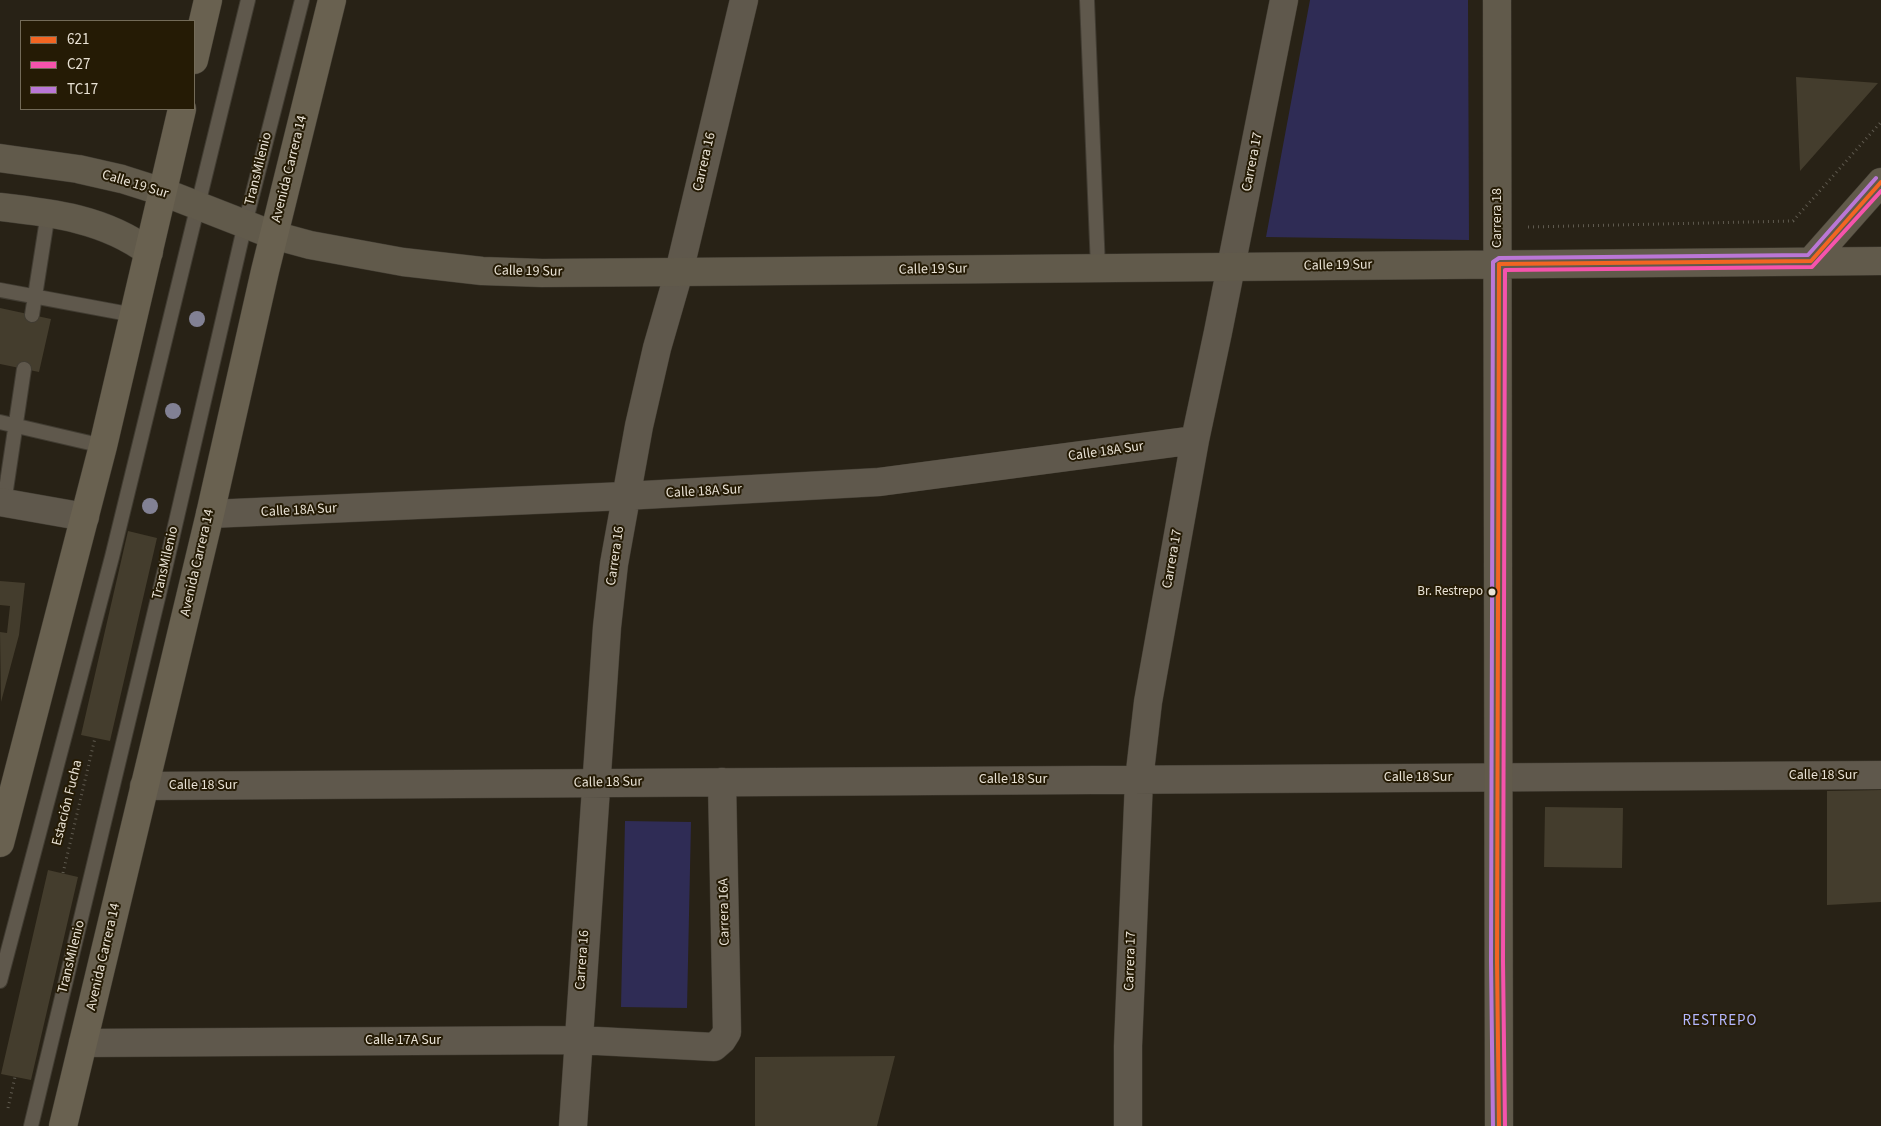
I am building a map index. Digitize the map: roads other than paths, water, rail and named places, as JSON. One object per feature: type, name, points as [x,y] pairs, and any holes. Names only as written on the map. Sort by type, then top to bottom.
[{"type":"main road","points":[[195,56],[208,0]]},
{"type":"main road","name":"Avenida Carrera 14","points":[[63,1126],[210,514],[273,235],[332,0]]},
{"type":"main road","name":"Carrera 18","points":[[1497,0],[1498,1126]]},
{"type":"main road","points":[[0,843],[9,774],[85,517],[182,110]]},
{"type":"main road","name":"Calle 19 Sur","points":[[0,158],[78,169],[122,179],[163,192],[273,235],[362,255],[443,268],[482,271],[542,273],[1881,261]]},
{"type":"main road","points":[[1811,261],[1881,182]]},
{"type":"main road","points":[[0,207],[48,213],[98,224],[120,233],[149,252]]},
{"type":"street","name":"Carrera 16","points":[[573,1126],[606,627],[614,564],[639,426],[657,348],[679,272],[744,0]]},
{"type":"street","name":"Carrera 17","points":[[1128,1126],[1128,1046],[1139,780],[1148,702],[1195,440],[1232,267],[1284,0]]},
{"type":"street","name":"Calle 18A Sur","points":[[210,514],[625,496],[879,482],[1195,440]]},
{"type":"street","points":[[2,502],[85,517]]},
{"type":"street","name":"Calle 18 Sur","points":[[144,786],[1881,776]]},
{"type":"street","name":"Carrera 16A","points":[[722,782],[727,1032],[722,1040]]},
{"type":"street","name":"Calle 17A Sur","points":[[83,1043],[578,1040],[714,1047],[722,1040]]},
{"type":"lane","points":[[0,981],[112,557],[248,0]]},
{"type":"lane","name":"TransMilenio","points":[[31,1126],[163,578],[245,224],[302,0]]},
{"type":"lane","points":[[1087,0],[1098,268]]},
{"type":"lane","points":[[32,315],[48,213]]},
{"type":"lane","points":[[0,290],[134,315]]},
{"type":"lane","points":[[2,502],[24,369]]},
{"type":"lane","points":[[0,422],[103,446]]},
{"type":"place","name":"Br. Restrepo","points":[[1492,592]]},
{"type":"district","name":"RESTREPO","points":[[1720,1022]]}]
